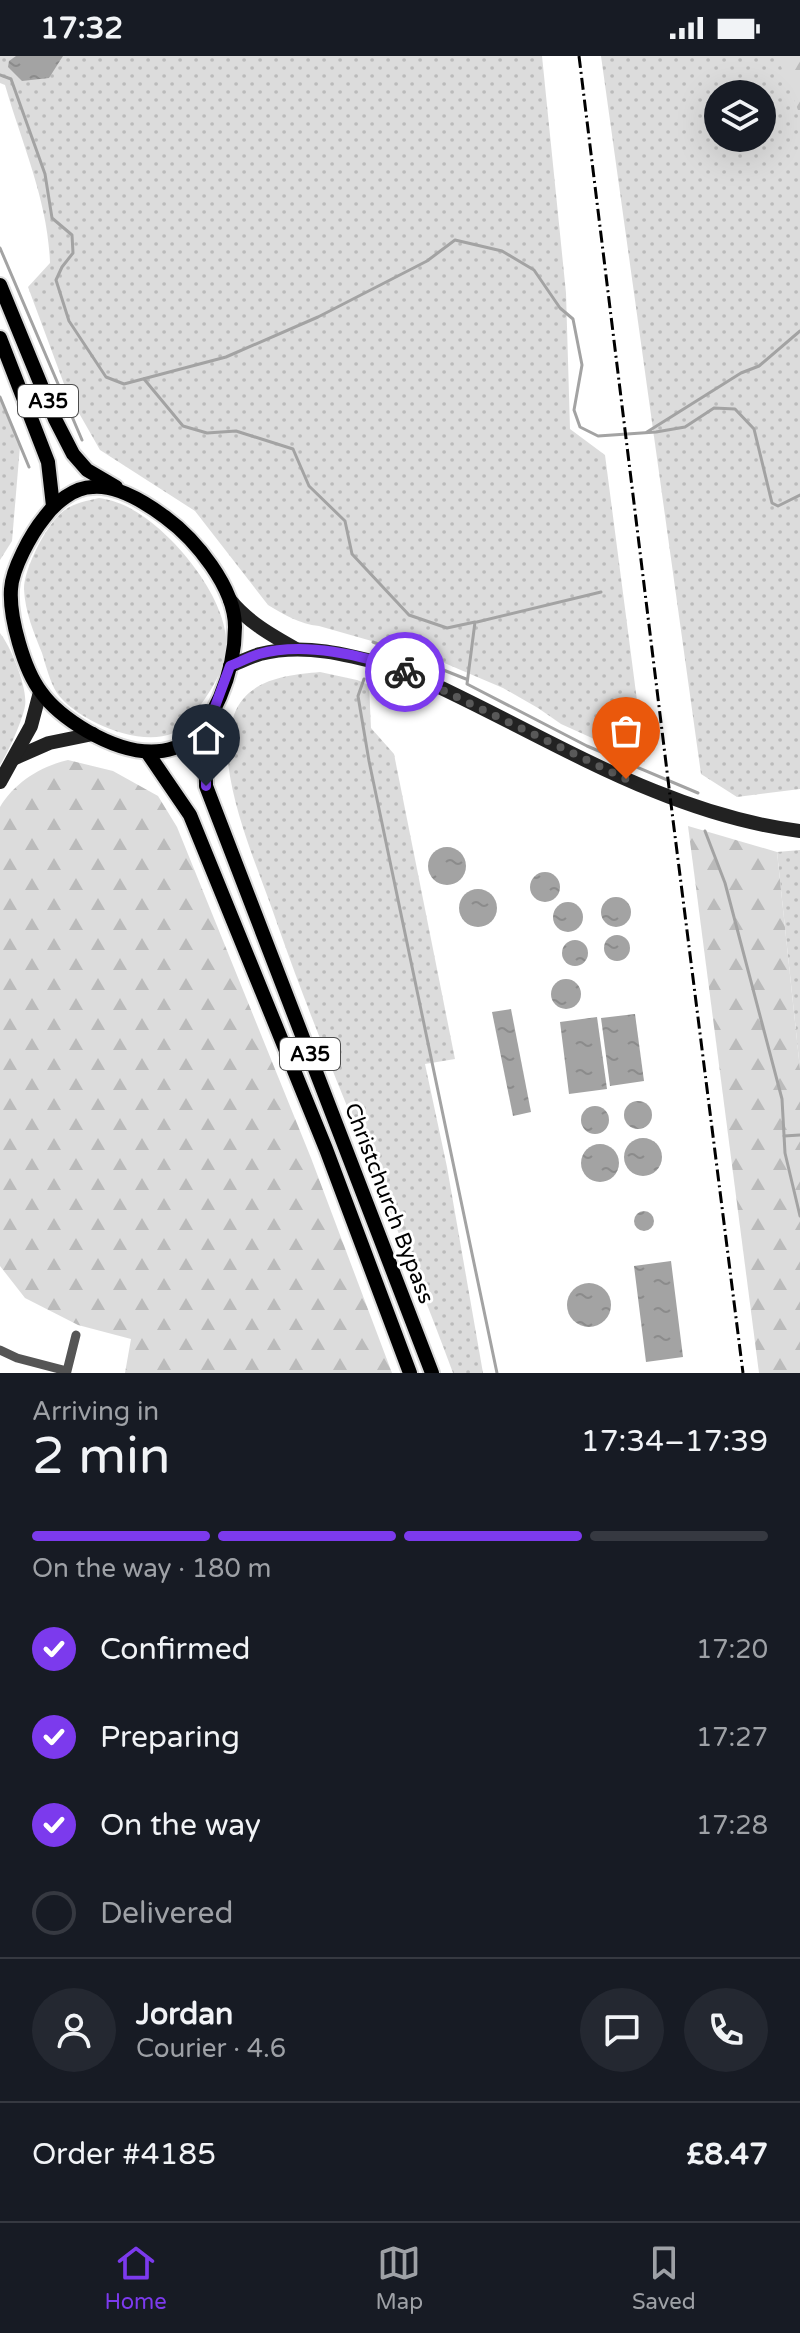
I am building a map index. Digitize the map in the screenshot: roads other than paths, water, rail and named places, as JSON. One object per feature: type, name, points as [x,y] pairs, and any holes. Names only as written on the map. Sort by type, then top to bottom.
[{"type":"main road","name":"A35","points":[[0,285],[55,419],[73,454],[87,470],[126,493]]},
{"type":"main road","name":"A35","points":[[0,338],[48,462],[53,506]]},
{"type":"main road","points":[[93,486],[126,493],[165,517],[201,550],[227,596],[235,624],[230,666],[206,731],[173,748],[147,752],[125,749],[68,720],[40,692],[14,629],[10,587],[33,534],[53,506],[69,495],[93,486]]},
{"type":"main road","points":[[227,596],[240,613],[268,634],[296,649]]},
{"type":"main road","points":[[230,666],[259,654],[296,649],[360,658],[398,668],[651,791],[741,822],[800,831]]},
{"type":"main road","points":[[0,782],[31,726],[40,692]]},
{"type":"main road","name":"Christchurch Bypass","points":[[206,731],[206,786],[432,1373]]},
{"type":"main road","points":[[15,758],[49,743],[93,734]]},
{"type":"main road","name":"Christchurch Bypass","points":[[147,752],[190,815],[326,1149],[410,1373]]},
{"type":"street","points":[[0,1350],[67,1372],[76,1335]]},
{"type":"water","points":[[16,56],[63,56],[49,78],[22,81],[8,67],[9,61]]},
{"type":"water","points":[[447,847],[460,853],[466,866],[460,879],[447,885],[434,879],[428,866],[434,853]]},
{"type":"water","points":[[545,872],[556,876],[560,887],[556,898],[545,902],[534,898],[530,887],[534,876]]},
{"type":"water","points":[[478,889],[491,895],[497,908],[491,921],[478,927],[465,921],[459,908],[465,895]]},
{"type":"water","points":[[616,897],[627,901],[631,912],[627,923],[616,927],[605,923],[601,912],[605,901]]},
{"type":"water","points":[[568,902],[579,906],[583,917],[579,928],[568,932],[557,928],[553,917],[557,906]]},
{"type":"water","points":[[617,935],[626,939],[630,948],[626,957],[617,961],[608,957],[604,948],[608,939]]},
{"type":"water","points":[[575,940],[584,944],[588,953],[584,962],[575,966],[566,962],[562,953],[566,944]]},
{"type":"water","points":[[566,979],[577,983],[581,994],[577,1005],[566,1009],[555,1005],[551,994],[555,983]]},
{"type":"water","points":[[511,1009],[531,1112],[513,1116],[492,1012]]},
{"type":"water","points":[[635,1014],[644,1081],[610,1086],[601,1018]]},
{"type":"water","points":[[597,1017],[607,1089],[569,1094],[560,1022]]},
{"type":"water","points":[[638,1101],[648,1105],[652,1115],[648,1125],[638,1129],[628,1125],[624,1115],[628,1105]]},
{"type":"water","points":[[595,1106],[605,1110],[609,1120],[605,1130],[595,1134],[585,1130],[581,1120],[585,1110]]},
{"type":"water","points":[[643,1138],[656,1144],[662,1157],[656,1170],[643,1176],[630,1170],[624,1157],[630,1144]]},
{"type":"water","points":[[600,1144],[613,1150],[619,1163],[613,1176],[600,1182],[587,1176],[581,1163],[587,1150]]},
{"type":"water","points":[[640,1211],[648,1211],[654,1221],[648,1231],[640,1231],[634,1225],[634,1217]]},
{"type":"water","points":[[671,1261],[683,1357],[646,1362],[634,1266]]},
{"type":"water","points":[[589,1283],[605,1289],[611,1305],[605,1321],[589,1327],[573,1321],[567,1305],[573,1289]]},
{"type":"waterway","points":[[0,75],[11,79],[45,174],[52,218],[72,235],[73,253],[56,280],[69,321],[106,377],[124,384],[226,357],[318,317],[427,261],[455,240],[502,251],[534,270],[560,308],[573,319],[582,365],[574,410],[580,427],[598,436],[656,432],[685,427],[714,408],[735,409],[754,429],[772,503],[778,506],[800,495]]},
{"type":"waterway","points":[[0,248],[82,440]]},
{"type":"waterway","points":[[647,432],[741,373],[759,366],[800,331]]},
{"type":"waterway","points":[[144,379],[183,426],[207,433],[236,431],[293,449],[309,486],[345,521],[352,554],[409,615],[447,628],[475,622],[467,684],[587,746],[698,793]]},
{"type":"waterway","points":[[0,397],[29,467]]},
{"type":"waterway","points":[[477,622],[601,592]]},
{"type":"waterway","points":[[373,642],[466,679]]},
{"type":"waterway","points":[[364,679],[358,696],[369,761],[497,1373]]},
{"type":"waterway","points":[[705,831],[725,883],[782,1099],[785,1153],[800,1216]]},
{"type":"waterway","points":[[784,1136],[800,1135]]},
{"type":"railway","points":[[579,56],[743,1373]]}]
